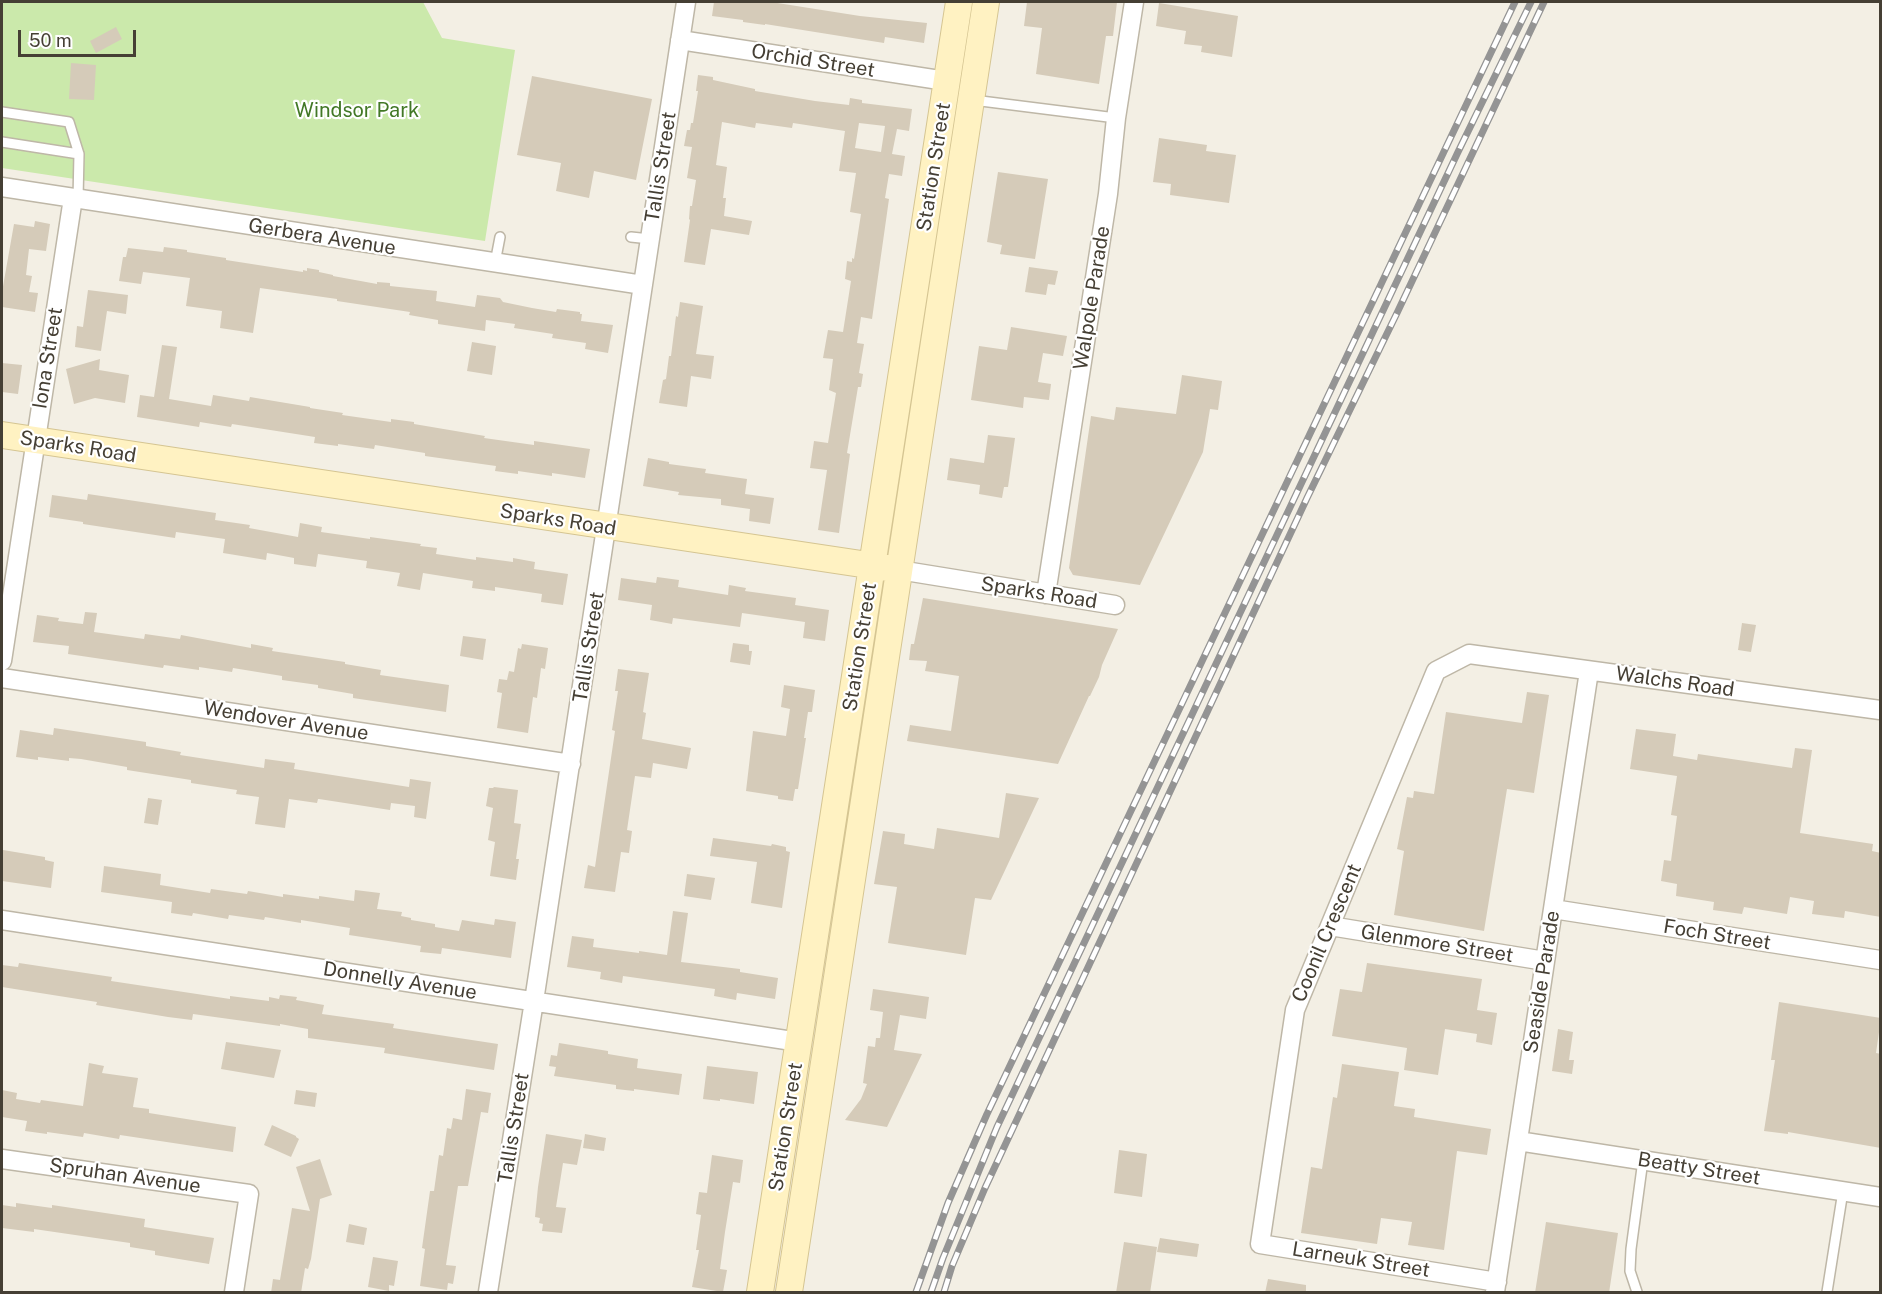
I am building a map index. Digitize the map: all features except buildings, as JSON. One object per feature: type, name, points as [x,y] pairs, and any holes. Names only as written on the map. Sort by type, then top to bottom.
[{"type":"main road","name":"Station Street","points":[[760,1293],[959,2]]},
{"type":"main road","name":"Station Street","points":[[789,1293],[986,2]]},
{"type":"main road","name":"Sparks Road","points":[[2,435],[899,570]]},
{"type":"street","name":"Tallis Street","points":[[488,1293],[571,764],[686,2]]},
{"type":"street","name":"Walpole Parade","points":[[1046,594],[1108,194],[1116,118],[1134,2]]},
{"type":"street","name":"Orchid Street","points":[[680,40],[946,81]]},
{"type":"street","name":"Gerbera Avenue","points":[[2,187],[643,285]]},
{"type":"street","name":"Iona Street","points":[[2,662],[35,441],[76,198]]},
{"type":"street","name":"Sparks Road","points":[[899,570],[1114,605]]},
{"type":"street","name":"Walchs Road","points":[[1469,654],[1881,711]]},
{"type":"street","name":"Coonil Crescent","points":[[1260,1244],[1295,1010],[1436,671],[1469,654]]},
{"type":"street","name":"Seaside Parade","points":[[1496,1287],[1589,670]]},
{"type":"street","name":"Wendover Avenue","points":[[2,678],[571,764]]},
{"type":"street","name":"Foch Street","points":[[1553,909],[1881,960]]},
{"type":"street","name":"Donnelly Avenue","points":[[2,920],[799,1042]]},
{"type":"street","name":"Glenmore Street","points":[[1330,926],[1545,961]]},
{"type":"street","name":"Beatty Street","points":[[1518,1141],[1881,1197]]},
{"type":"street","name":"Spruhan Avenue","points":[[2,1159],[249,1194],[234,1293]]},
{"type":"street","name":"Larneuk Street","points":[[1260,1244],[1496,1287]]},
{"type":"lane","points":[[971,100],[1116,118]]},
{"type":"lane","points":[[2,112],[69,122],[79,154],[76,198]]},
{"type":"lane","points":[[2,142],[79,154]]},
{"type":"lane","points":[[495,263],[500,237]]},
{"type":"lane","points":[[631,237],[650,239]]},
{"type":"lane","points":[[1637,1293],[1630,1271],[1630,1260],[1643,1160]]},
{"type":"lane","points":[[1827,1293],[1843,1191]]},
{"type":"green space","name":"Windsor Park","points":[[2,2],[423,2],[442,38],[515,50],[485,241],[2,168]]},
{"type":"railway","points":[[916,1292],[948,1203],[987,1114],[1515,2]]},
{"type":"railway","points":[[931,1292],[997,1127],[1531,2]]},
{"type":"railway","points":[[944,1292],[952,1266],[985,1188],[1307,498],[1544,2]]}]
